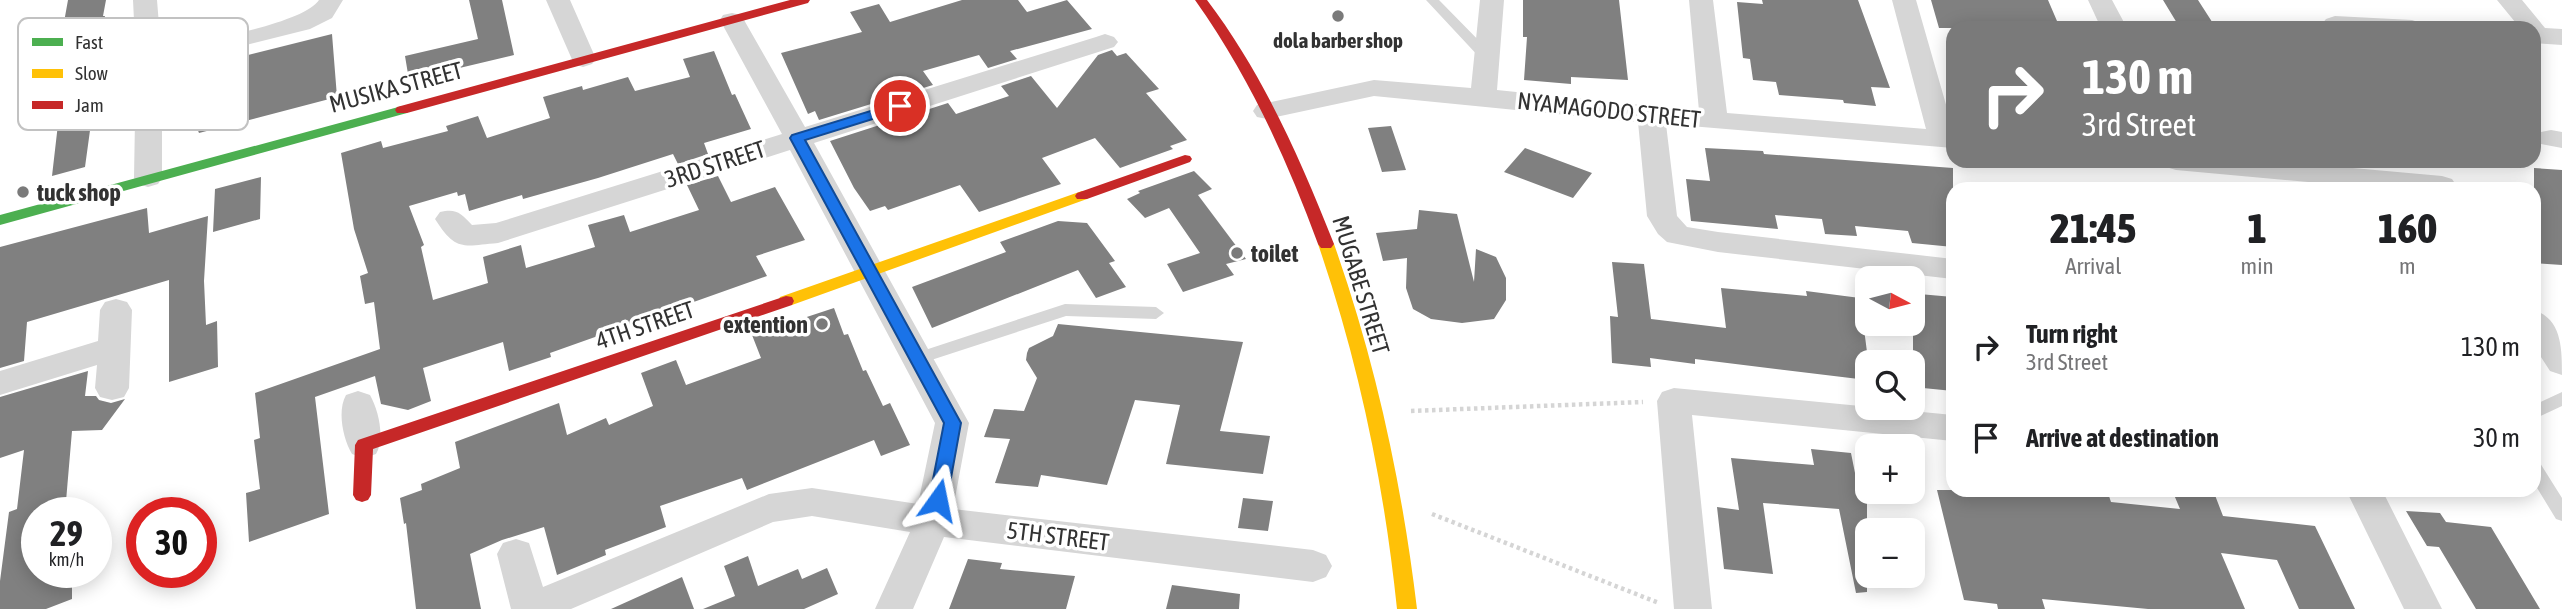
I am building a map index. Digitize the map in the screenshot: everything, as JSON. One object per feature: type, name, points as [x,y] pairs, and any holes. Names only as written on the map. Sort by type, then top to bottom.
[{"type":"street","points":[[145,0],[146,18]]},
{"type":"street","points":[[248,37],[301,24],[323,13],[331,0]]},
{"type":"street","points":[[558,0],[583,59]]},
{"type":"street","name":"MUSIKA STREET","points":[[0,220],[804,0]]},
{"type":"street","name":"MUGABE STREET","points":[[1200,0],[1236,48],[1310,199],[1345,302],[1375,413],[1404,572],[1407,609]]},
{"type":"street","points":[[1483,97],[1492,0]]},
{"type":"street","points":[[1701,0],[1714,120]]},
{"type":"street","points":[[1904,0],[1946,134]]},
{"type":"street","points":[[2100,0],[2111,21]]},
{"type":"street","points":[[2509,0],[2529,21]]},
{"type":"street","points":[[732,20],[919,358],[952,423],[933,521],[894,609]]},
{"type":"street","name":"3RD STREET","points":[[450,219],[464,236],[498,233],[1105,42]]},
{"type":"street","name":"NYAMAGODO STREET","points":[[1267,111],[1333,94],[1374,88],[1946,140]]},
{"type":"street","points":[[1651,115],[1662,216],[1678,235],[1946,268]]},
{"type":"street","points":[[148,130],[148,178]]},
{"type":"street","name":"4TH STREET","points":[[364,445],[872,272],[1185,159]]},
{"type":"street","points":[[2191,168],[2206,182]]},
{"type":"street","points":[[2246,168],[2392,182]]},
{"type":"street","points":[[112,388],[116,310]]},
{"type":"street","points":[[2541,332],[2562,363]]},
{"type":"street","points":[[0,383],[112,349]]},
{"type":"street","points":[[1678,606],[1674,401],[1946,427]]},
{"type":"street","points":[[358,404],[364,445],[362,495]]},
{"type":"street","points":[[2367,497],[2423,609]]},
{"type":"street","name":"5TH STREET","points":[[531,609],[769,508],[811,502],[933,521],[1313,566]]},
{"type":"street","points":[[516,554],[531,609]]},
{"type":"lane","points":[[1432,0],[1486,56]]},
{"type":"lane","points":[[919,358],[1065,310],[1156,313]]},
{"type":"lane","points":[[2541,410],[2562,398]]},
{"type":"lane","points":[[2541,480],[2562,514]]},
{"type":"path","points":[[1375,413],[1674,401]]},
{"type":"path","points":[[1392,499],[1678,606]]},
{"type":"building","points":[[68,0],[106,0],[104,18],[65,18]]},
{"type":"building","points":[[469,0],[502,0],[514,55],[409,80],[405,56],[478,39]]},
{"type":"building","points":[[962,0],[1018,0],[1027,12],[1067,0],[1092,29],[1010,51],[1017,59],[988,68],[979,55],[923,71],[933,85],[819,120],[815,111],[808,114],[781,53],[862,32],[850,12],[879,4],[890,22]]},
{"type":"building","points":[[1523,0],[1619,0],[1628,80],[1571,77],[1571,84],[1524,80],[1527,37],[1523,37]]},
{"type":"building","points":[[1762,0],[1858,0],[1890,88],[1871,87],[1876,106],[1844,103],[1843,100],[1779,95],[1776,82],[1753,80],[1750,59],[1743,58],[1737,2],[1763,4]]},
{"type":"building","points":[[1931,0],[2048,0],[2057,21],[1946,21],[1946,28],[1939,28]]},
{"type":"building","points":[[2163,0],[2198,0],[2212,21],[2176,21]]},
{"type":"building","points":[[332,34],[337,97],[248,120],[248,55]]},
{"type":"building","points":[[1112,50],[1117,56],[1126,53],[1159,89],[1146,93],[1187,140],[1170,146],[1173,149],[1120,168],[1095,138],[1042,158],[1061,184],[979,212],[960,185],[888,210],[885,206],[870,211],[854,188],[830,141],[948,103],[956,114],[1009,96],[1001,86],[1031,76],[1057,108],[1098,55]]},
{"type":"building","points":[[714,51],[732,95],[735,94],[751,129],[704,143],[708,154],[678,164],[673,154],[523,199],[522,195],[469,211],[465,194],[458,196],[457,192],[409,206],[424,245],[421,247],[433,300],[488,283],[483,257],[521,245],[526,268],[595,247],[588,225],[624,215],[630,232],[699,210],[687,185],[718,176],[731,202],[775,187],[805,240],[756,256],[767,276],[550,353],[551,357],[509,371],[503,342],[423,368],[431,401],[408,410],[381,404],[375,376],[315,397],[329,514],[249,542],[246,493],[260,489],[254,440],[260,438],[255,393],[380,349],[374,302],[365,304],[360,276],[368,273],[354,229],[341,153],[381,141],[383,148],[448,131],[446,126],[478,116],[487,138],[550,118],[543,97],[582,86],[583,90],[628,77],[635,91],[690,77],[683,59]]},
{"type":"building","points":[[1391,126],[1406,170],[1382,172],[1368,128]]},
{"type":"building","points":[[57,130],[90,130],[85,167],[52,176]]},
{"type":"building","points":[[1525,148],[1592,173],[1573,198],[1504,172]]},
{"type":"building","points":[[1705,148],[1953,168],[1953,182],[1946,182],[1946,246],[1912,243],[1908,231],[1855,226],[1857,236],[1825,234],[1822,219],[1775,215],[1778,229],[1691,221],[1686,179],[1710,181]]},
{"type":"building","points":[[2534,168],[2562,170],[2562,265],[2541,264],[2541,182],[2534,182]]},
{"type":"building","points":[[1194,171],[1212,189],[1198,195],[1246,259],[1226,264],[1234,275],[1183,292],[1167,264],[1200,253],[1169,208],[1145,218],[1127,199],[1140,193],[1138,191]]},
{"type":"building","points":[[261,177],[260,219],[213,232],[215,189]]},
{"type":"building","points":[[147,208],[149,233],[208,216],[204,281],[206,325],[217,321],[218,367],[169,382],[169,280],[27,322],[24,361],[0,368],[0,247]]},
{"type":"building","points":[[1419,210],[1457,214],[1474,282],[1476,249],[1496,257],[1506,278],[1506,300],[1494,319],[1462,323],[1431,319],[1413,309],[1406,288],[1407,258],[1383,261],[1376,233],[1417,229]]},
{"type":"building","points":[[1058,221],[1087,223],[1115,261],[1109,263],[1126,287],[1096,298],[1078,270],[932,328],[912,287],[1006,252],[1000,242]]},
{"type":"building","points":[[1612,262],[1644,264],[1651,319],[1726,328],[1721,288],[1807,296],[1806,291],[1855,297],[1855,336],[1865,336],[1867,350],[1855,350],[1855,379],[1695,359],[1695,364],[1650,358],[1651,367],[1612,363],[1610,316],[1618,317]]},
{"type":"building","points":[[1925,295],[1946,296],[1946,390],[1925,388],[1925,350],[1913,350],[1913,336],[1925,336]]},
{"type":"building","points":[[834,308],[844,335],[848,334],[863,371],[866,370],[883,406],[890,403],[910,445],[881,456],[874,440],[747,490],[742,478],[660,506],[666,527],[605,550],[606,555],[557,575],[544,527],[502,540],[470,554],[481,609],[416,609],[406,523],[404,524],[400,498],[422,490],[421,484],[460,468],[455,442],[559,403],[567,435],[606,418],[609,425],[653,406],[641,373],[676,360],[686,385],[761,358],[752,335]]},
{"type":"building","points":[[1058,324],[1243,342],[1220,431],[1270,436],[1263,474],[1166,464],[1180,405],[1135,400],[1107,485],[1041,475],[1038,487],[995,483],[1010,439],[984,437],[994,409],[1024,411],[1037,378],[1026,360],[1027,353],[1029,348],[1053,336]]},
{"type":"building","points":[[88,371],[85,396],[96,396],[99,400],[111,403],[125,399],[102,430],[72,431],[66,497],[21,497],[21,588],[72,588],[72,599],[46,609],[0,609],[0,581],[9,512],[17,509],[24,450],[0,458],[0,397]]},
{"type":"building","points":[[1811,449],[1851,453],[1855,473],[1855,504],[1867,504],[1867,518],[1855,518],[1855,588],[1867,588],[1867,592],[1856,593],[1839,509],[1763,503],[1773,574],[1724,569],[1717,507],[1739,510],[1731,458],[1814,465]]},
{"type":"building","points":[[1937,490],[1946,490],[1946,497],[2109,497],[2111,502],[2180,509],[2175,497],[2216,497],[2223,516],[2315,526],[2355,609],[2299,609],[2277,560],[2221,553],[2245,609],[2148,609],[2042,599],[2045,609],[1998,609],[1997,604],[1964,600]]},
{"type":"building","points":[[1243,498],[1273,501],[1268,531],[1238,528]]},
{"type":"building","points":[[2406,511],[2440,513],[2446,522],[2491,527],[2540,609],[2476,609],[2439,547],[2427,546]]},
{"type":"building","points":[[748,556],[758,586],[798,569],[802,579],[827,568],[838,594],[804,609],[703,609],[735,596],[724,566]]},
{"type":"building","points":[[968,559],[1002,563],[1000,569],[1075,576],[1066,609],[949,609]]},
{"type":"building","points":[[682,577],[694,609],[611,609]]},
{"type":"building","points":[[1172,585],[1240,594],[1239,609],[1166,609]]},
{"type":"traffic: fast","points":[[0,220],[402,110]]},
{"type":"traffic: slow","points":[[786,301],[1082,196]]},
{"type":"traffic: slow","points":[[1326,244],[1355,333],[1378,424],[1395,516],[1407,609]]},
{"type":"traffic: jam","points":[[402,110],[804,0]]},
{"type":"traffic: jam","points":[[1201,0],[1221,26],[1256,85],[1288,149],[1326,244]]},
{"type":"traffic: jam","points":[[1082,196],[1185,159]]},
{"type":"traffic: jam","points":[[362,495],[364,445],[786,301]]},
{"type":"place","name":"dola barber shop","points":[[1338,16]]},
{"type":"place","name":"tuck shop","points":[[23,192]]},
{"type":"place","name":"toilet","points":[[1237,253]]},
{"type":"place","name":"extention","points":[[822,324]]},
{"type":"route","points":[[900,106],[797,138],[952,423],[938,500]]}]
